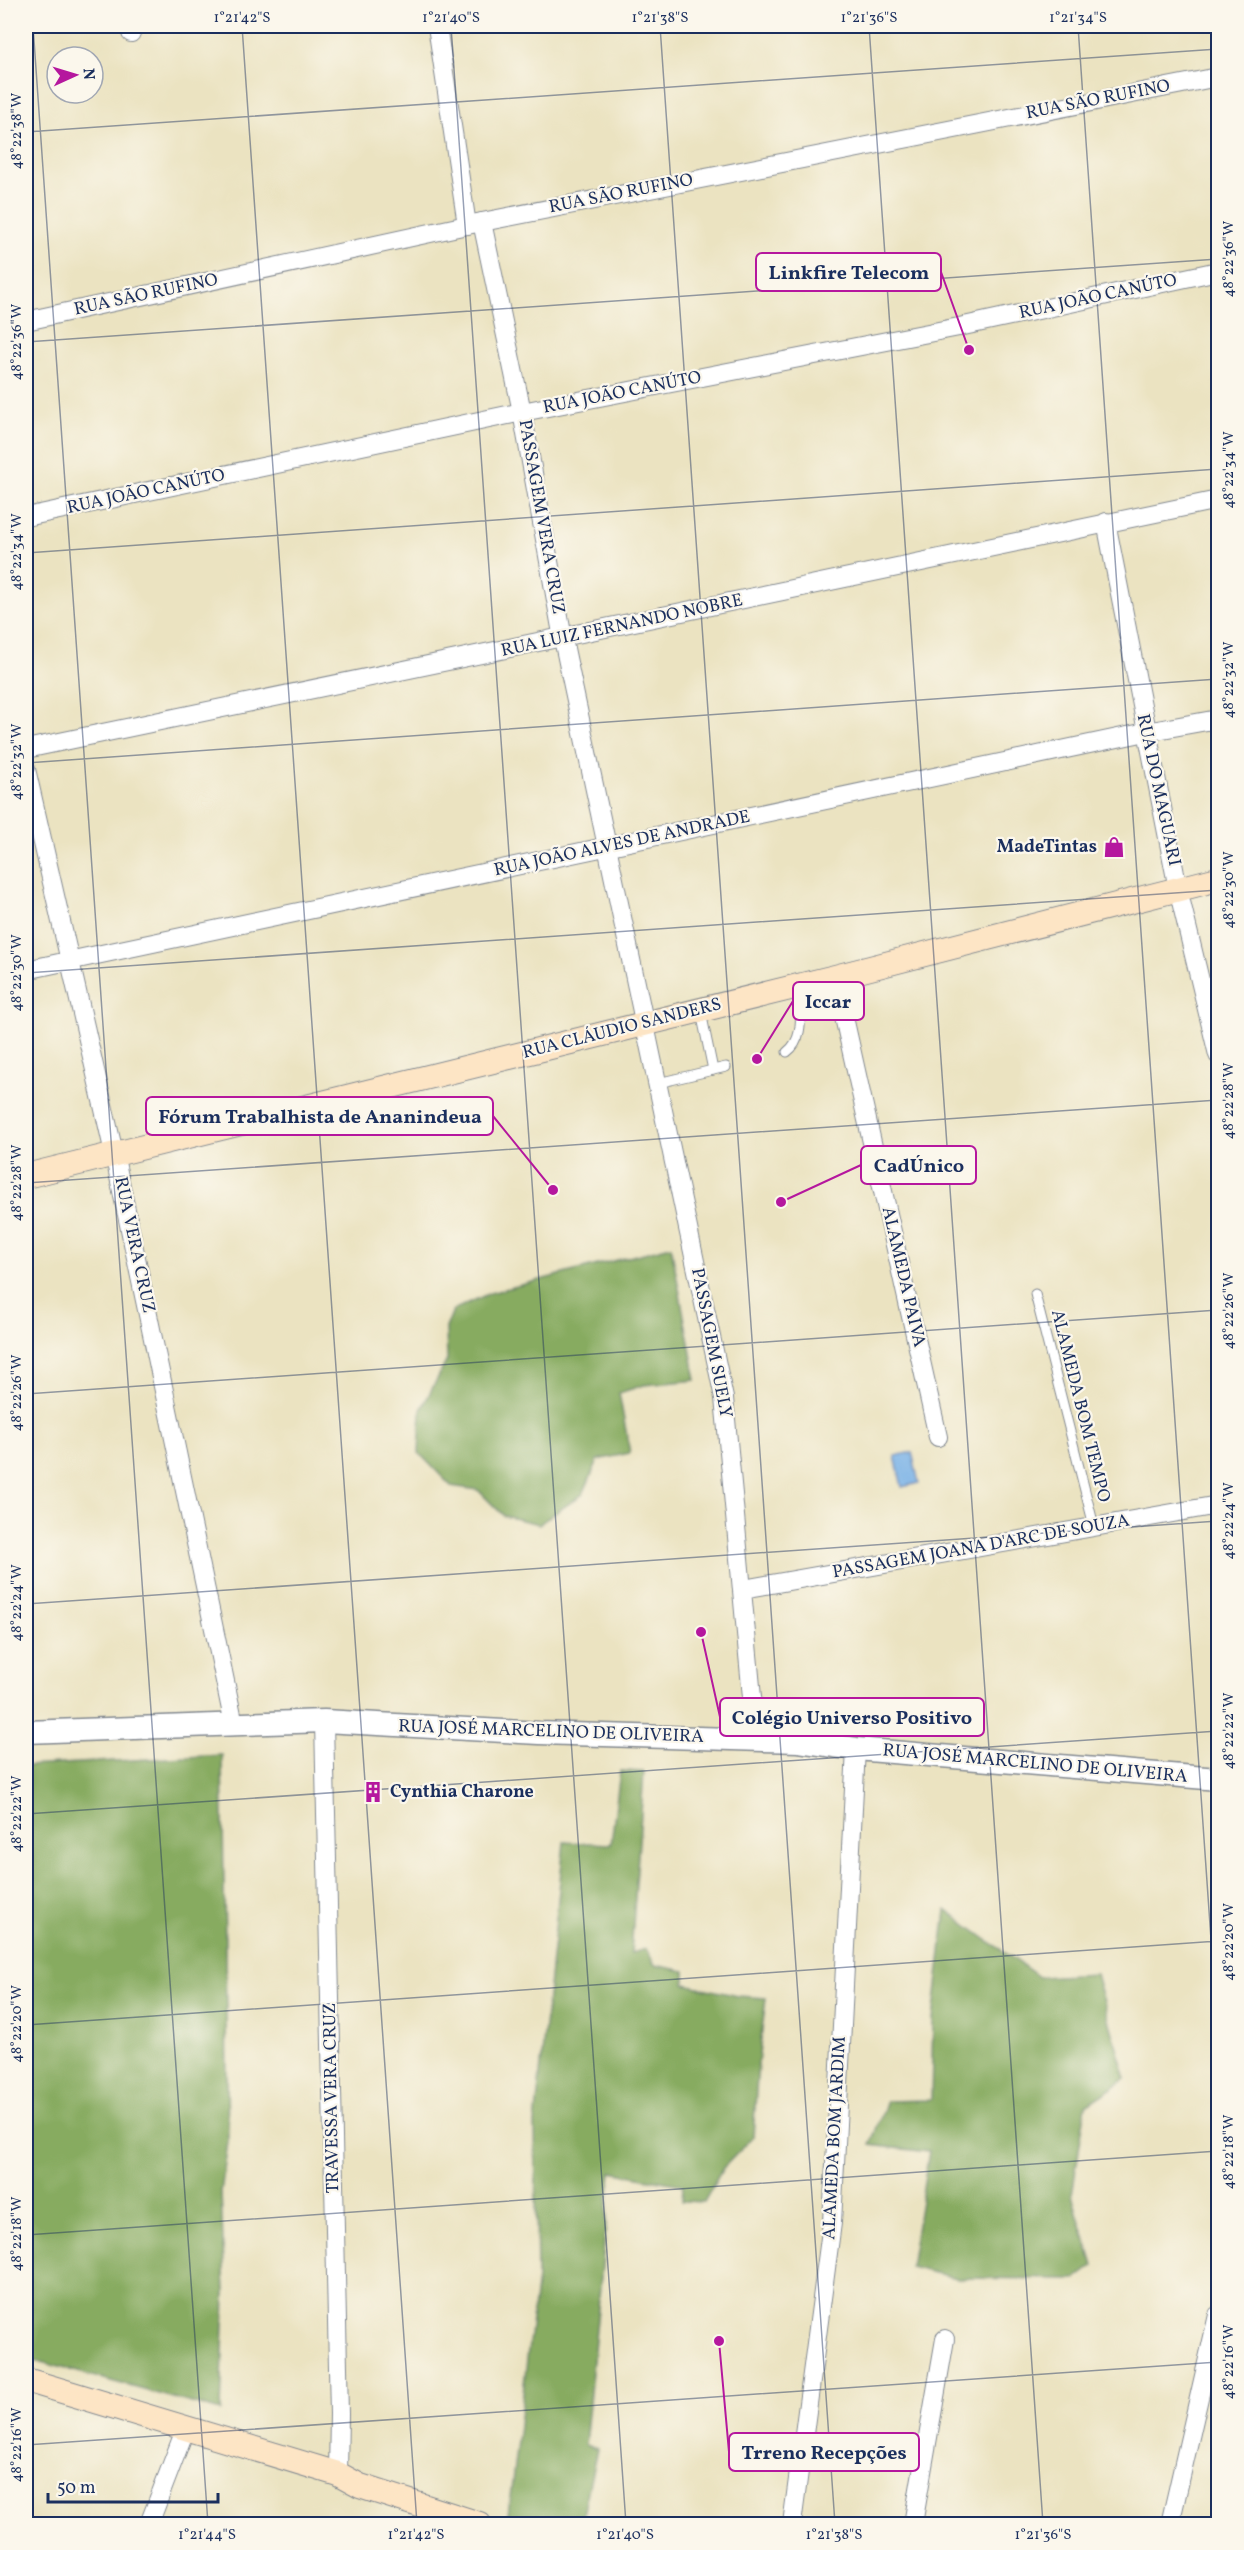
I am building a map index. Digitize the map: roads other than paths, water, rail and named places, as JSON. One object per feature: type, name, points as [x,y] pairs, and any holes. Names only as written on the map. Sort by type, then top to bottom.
[{"type":"main road","name":"RUA CLÁUDIO SANDERS","points":[[26,1176],[801,986],[1218,879]]},
{"type":"main road","points":[[26,2380],[185,2430],[338,2474],[360,2486],[451,2520],[479,2524]]},
{"type":"street","name":"PASSAGEM VERA CRUZ","points":[[437,26],[475,224],[522,412],[563,639],[645,1023]]},
{"type":"street","name":"RUA SÃO RUFINO","points":[[26,321],[475,224],[1218,77]]},
{"type":"street","name":"RUA JOÃO CANÚTO","points":[[26,517],[522,412],[959,327],[1218,271]]},
{"type":"street","name":"RUA LUIZ FERNANDO NOBRE","points":[[26,749],[563,639],[1218,500]]},
{"type":"street","name":"RUA DO MAGUARI","points":[[1106,522],[1178,889],[1218,1055]]},
{"type":"street","name":"RUA JOÃO ALVES DE ANDRADE","points":[[26,970],[1146,732],[1218,719]]},
{"type":"street","name":"RUA VERA CRUZ","points":[[26,768],[114,1153],[234,1724]]},
{"type":"street","name":"ALAMEDA PAIVA","points":[[835,977],[938,1437]]},
{"type":"street","name":"PASSAGEM SUELY","points":[[645,1023],[724,1398],[756,1740]]},
{"type":"street","name":"PASSAGEM JOANA D'ARC DE SOUZA","points":[[743,1589],[1218,1505]]},
{"type":"street","name":"RUA JOSÉ MARCELINO DE OLIVEIRA","points":[[26,1732],[324,1721],[539,1733],[799,1741],[856,1749],[1218,1779]]},
{"type":"street","name":"TRAVESSA VERA CRUZ","points":[[324,1721],[339,2414],[338,2474]]},
{"type":"street","name":"ALAMEDA BOM JARDIM","points":[[792,2524],[832,2223],[856,1749]]},
{"type":"street","points":[[1170,2524],[1218,2314]]},
{"type":"street","points":[[913,2524],[945,2339]]},
{"type":"street","points":[[149,2524],[185,2430]]},
{"type":"lane","points":[[787,1052],[796,1045],[799,1038],[801,986]]},
{"type":"lane","points":[[701,1010],[713,1070]]},
{"type":"lane","points":[[658,1083],[726,1067]]},
{"type":"lane","name":"ALAMEDA BOM TEMPO","points":[[1035,1294],[1094,1526]]},
{"type":"water","points":[[912,1452],[919,1483],[902,1487],[895,1456]]},
{"type":"place","name":"Linkfire Telecom","points":[[969,350]]},
{"type":"place","name":"MadeTintas","points":[[1114,847]]},
{"type":"place","name":"Iccar","points":[[757,1059]]},
{"type":"place","name":"Fórum Trabalhista de Ananindeua","points":[[553,1190]]},
{"type":"place","name":"CadÚnico","points":[[781,1202]]},
{"type":"place","name":"Colégio Universo Positivo","points":[[701,1632]]},
{"type":"place","name":"Cynthia Charone","points":[[373,1792]]},
{"type":"place","name":"Trreno Recepções","points":[[719,2341]]}]
